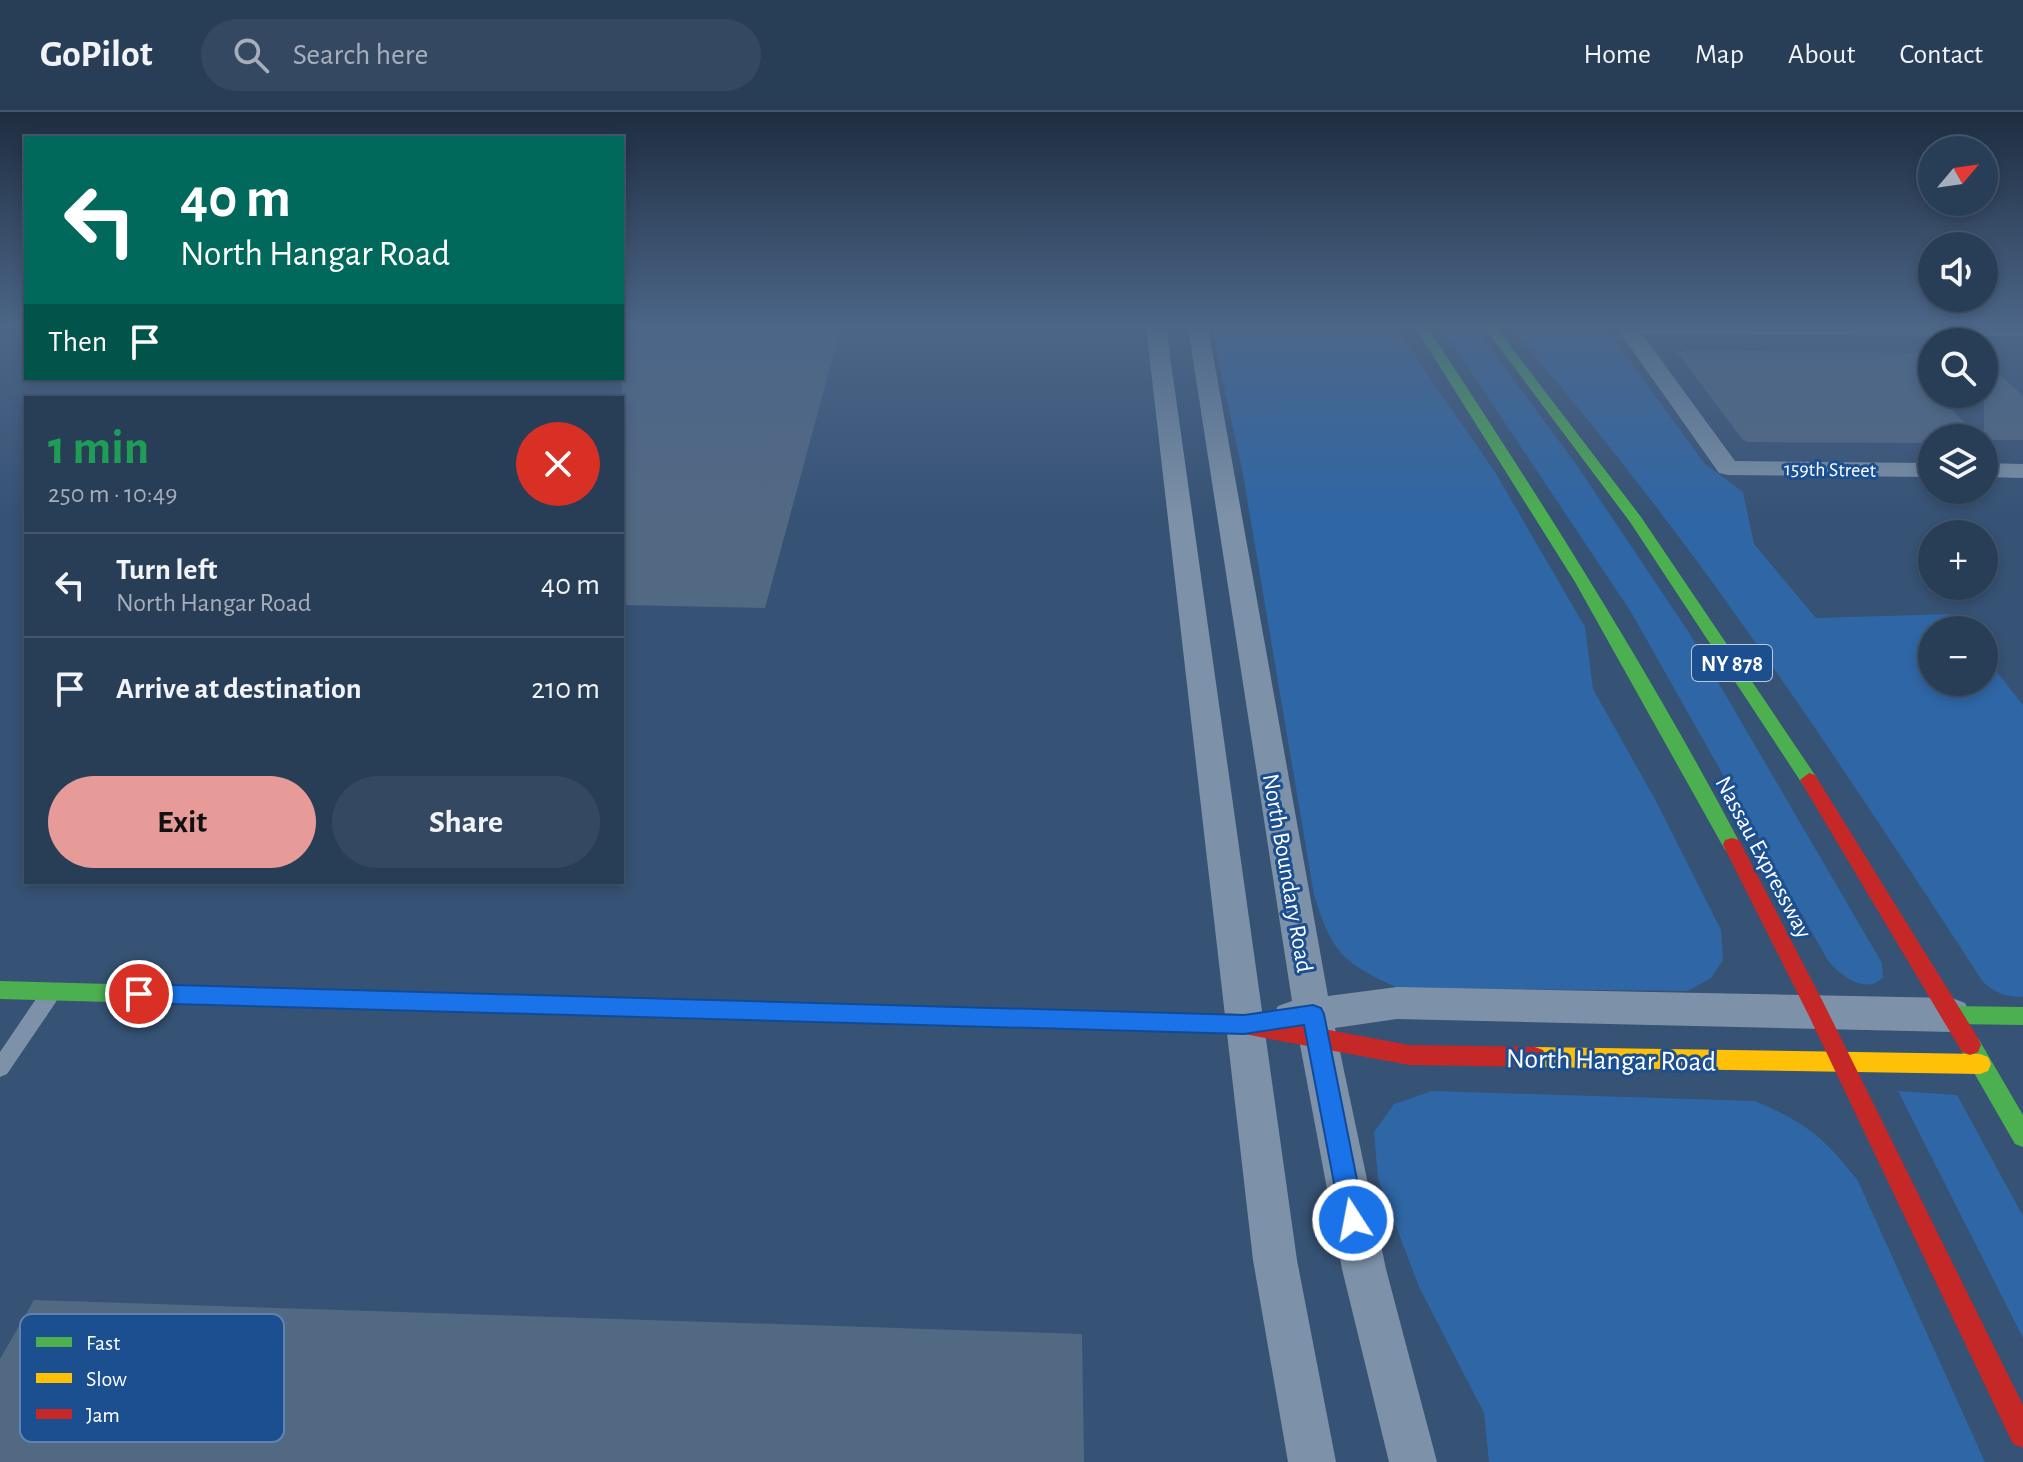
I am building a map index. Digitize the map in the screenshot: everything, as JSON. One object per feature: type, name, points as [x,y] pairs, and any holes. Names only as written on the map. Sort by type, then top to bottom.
[{"type":"main road","name":"Nassau Expressway","points":[[1464,390],[1504,450],[1609,625],[1700,787],[1844,1063],[2023,1434]]},
{"type":"main road","name":"NY 878","points":[[1538,390],[1597,467],[1714,635],[1952,1015],[2023,1136]]},
{"type":"main road","name":"North Hangar Road","points":[[0,990],[1244,1024]]},
{"type":"main road","points":[[1952,1015],[2023,1016]]},
{"type":"main road","name":"North Hangar Road","points":[[1315,1026],[1409,1055],[1980,1064]]},
{"type":"street","points":[[1165,390],[1275,1260],[1312,1462]]},
{"type":"street","name":"North Boundary Road","points":[[1209,390],[1289,892],[1375,1323],[1413,1462]]},
{"type":"street","name":"159th Street","points":[[1671,390],[1728,468],[1918,470]]},
{"type":"street","points":[[1998,470],[2023,471]]},
{"type":"street","name":"North Hangar Road","points":[[1244,1024],[1315,1026],[1397,1003],[1952,1015]]},
{"type":"lane","points":[[0,1068],[52,991]]},
{"type":"shaded area","points":[[1225,390],[1438,390],[1495,472],[1585,627],[1593,689],[1656,801],[1721,930],[1723,960],[1711,978],[1688,991],[1398,988],[1364,971],[1342,954],[1327,930],[1314,895],[1242,469]]},
{"type":"shaded area","points":[[1483,390],[1521,390],[1576,464],[1690,634],[1882,963],[1883,978],[1876,983],[1853,981],[1827,959],[1631,612]]},
{"type":"shaded area","points":[[1563,390],[1651,390],[1705,464],[1743,492],[1754,544],[1816,618],[1950,614],[1952,616],[1918,616],[1918,696],[1998,696],[1998,674],[2023,705],[2023,997],[2001,994],[1983,982],[1816,729],[1638,484]]},
{"type":"shaded area","points":[[1432,1091],[1755,1101],[1801,1124],[1835,1153],[1858,1181],[1985,1462],[1489,1462],[1484,1413],[1419,1287],[1378,1179],[1374,1132],[1394,1104]]},
{"type":"shaded area","points":[[1898,1091],[1957,1095],[2023,1216],[2023,1338]]},
{"type":"building","points":[[622,390],[824,390],[765,608],[624,605]]},
{"type":"building","points":[[1705,390],[1918,390],[1918,408],[1950,408],[1966,424],[1918,424],[1918,443],[1748,442],[1742,439]]},
{"type":"building","points":[[1998,390],[2016,390],[2023,396],[2023,440],[1998,440],[1998,424],[1984,424],[1984,408],[1998,408]]},
{"type":"building","points":[[34,1300],[1082,1334],[1084,1462],[0,1462],[0,1359],[20,1324],[20,1442],[284,1442],[284,1314],[26,1314]]},
{"type":"traffic: fast","points":[[1462,390],[1582,582],[1732,845]]},
{"type":"traffic: fast","points":[[1538,390],[1636,520],[1809,780]]},
{"type":"traffic: fast","points":[[0,990],[396,1001]]},
{"type":"traffic: fast","points":[[1952,1015],[2023,1016]]},
{"type":"traffic: fast","points":[[1970,1045],[2023,1136]]},
{"type":"traffic: slow","points":[[721,1010],[1095,1020]]},
{"type":"traffic: slow","points":[[1535,1057],[1980,1064]]},
{"type":"traffic: jam","points":[[1809,780],[1970,1045]]},
{"type":"traffic: jam","points":[[1732,845],[1816,1009],[2023,1434]]},
{"type":"traffic: jam","points":[[396,1001],[721,1010]]},
{"type":"traffic: jam","points":[[1095,1020],[1244,1024],[1409,1055],[1535,1057]]},
{"type":"route","points":[[139,994],[1244,1024],[1313,1014],[1353,1220]]}]
